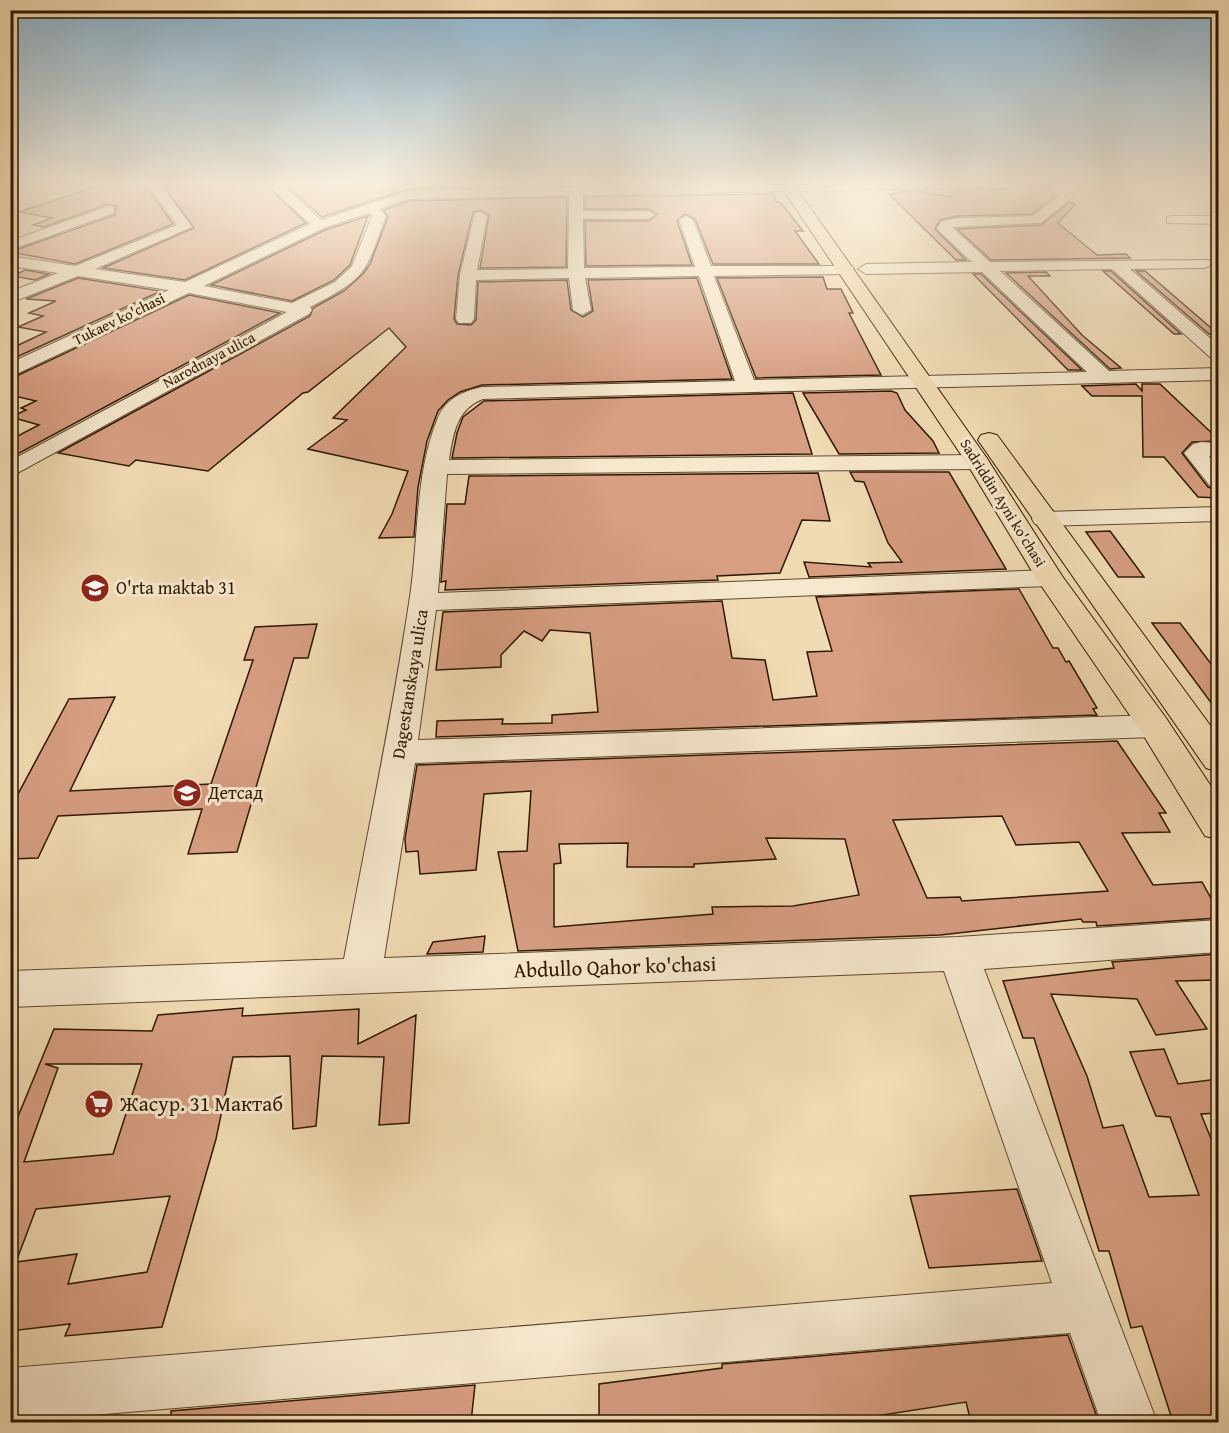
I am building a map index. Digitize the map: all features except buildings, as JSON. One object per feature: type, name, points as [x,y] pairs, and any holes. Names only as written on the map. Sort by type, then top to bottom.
[{"type":"main road","name":"Sadriddin Ayni ko'chasi","points":[[841,249],[935,382],[1044,519],[1218,760]]},
{"type":"main road","name":"Sadriddin Ayni ko'chasi","points":[[935,382],[978,462],[1050,578],[1154,726],[1218,826]]},
{"type":"street","points":[[10,298],[133,249]]},
{"type":"street","name":"Tukaev ko'chasi","points":[[10,370],[267,249]]},
{"type":"street","points":[[10,261],[185,287],[295,308],[341,285],[359,268],[366,249]]},
{"type":"street","points":[[465,319],[468,275],[473,249]]},
{"type":"street","points":[[576,249],[576,273],[582,310]]},
{"type":"street","points":[[696,249],[747,387],[1218,374]]},
{"type":"street","points":[[967,249],[1104,377]]},
{"type":"street","points":[[468,275],[1204,263]]},
{"type":"street","points":[[1116,265],[1218,354]]},
{"type":"street","name":"Narodnaya ulica","points":[[10,470],[303,310],[295,308]]},
{"type":"street","name":"Dagestanskaya ulica","points":[[361,976],[424,602],[436,467],[445,426],[455,406],[465,397],[482,393],[747,387]]},
{"type":"street","points":[[1218,449],[1201,449],[1195,453],[1218,481]]},
{"type":"street","points":[[436,467],[978,462]]},
{"type":"street","points":[[1044,519],[1218,514]]},
{"type":"street","points":[[424,602],[1050,578]]},
{"type":"street","points":[[399,752],[1154,726]]},
{"type":"street","name":"Abdullo Qahor ko'chasi","points":[[13,995],[361,976],[958,954],[1218,936]]},
{"type":"street","points":[[958,954],[1129,1422]]},
{"type":"street","points":[[10,1396],[1085,1305]]},
{"type":"place","name":"O'rta maktab 31","points":[[95,588]]},
{"type":"place","name":"Детсад","points":[[187,793]]},
{"type":"place","name":"Жасур. 31 Мактаб","points":[[99,1104]]}]
